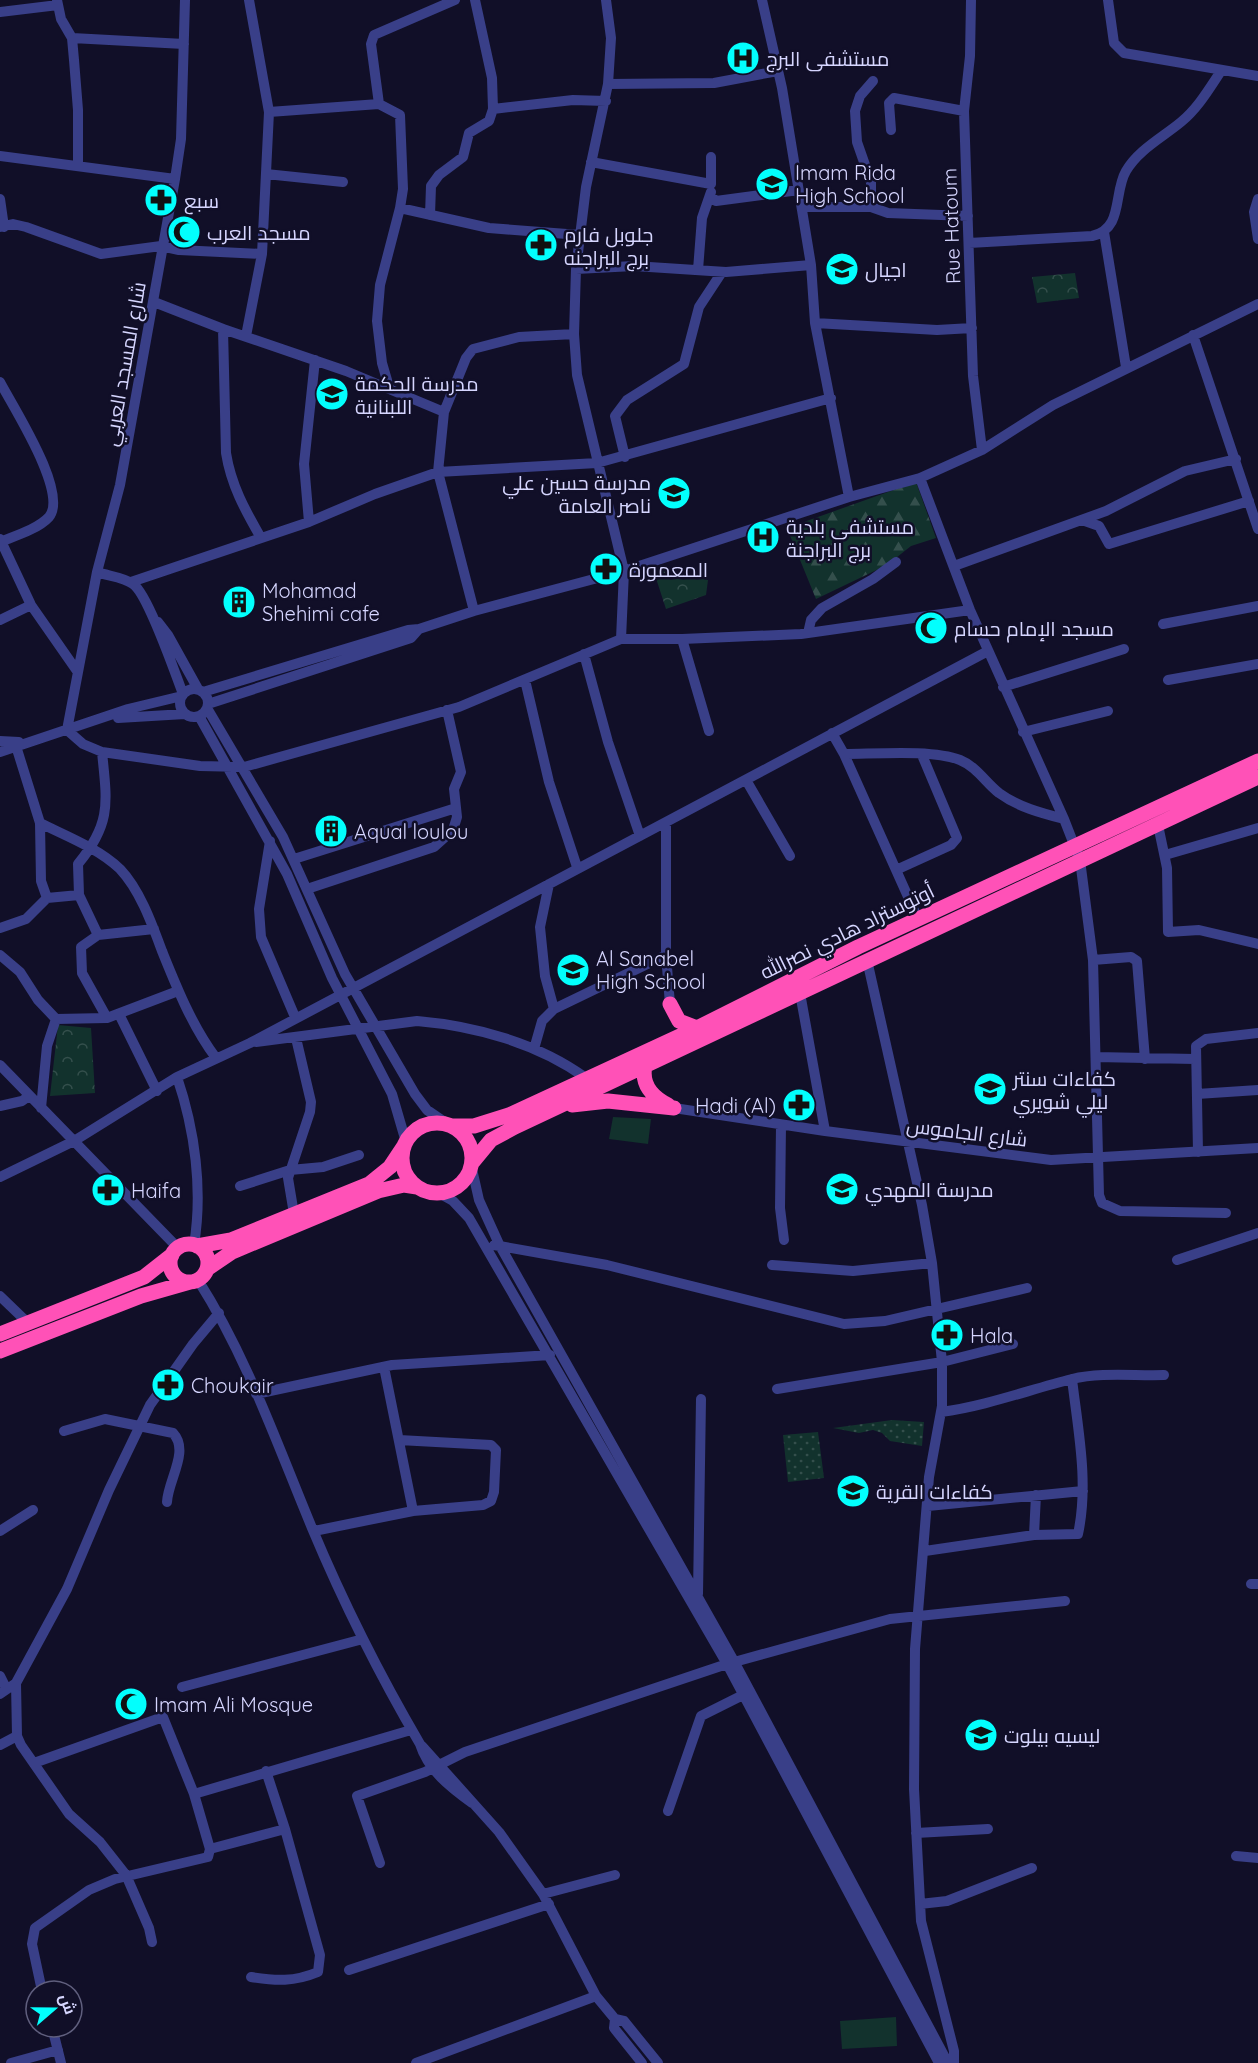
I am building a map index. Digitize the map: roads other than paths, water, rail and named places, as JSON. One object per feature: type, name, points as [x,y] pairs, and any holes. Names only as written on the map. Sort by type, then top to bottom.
[{"type":"highway","name":"أوتوستراد هادي نصرالله","points":[[437,1192],[457,1187],[491,1140],[554,1107],[867,960],[1258,761]]},
{"type":"highway","name":"أوتوستراد هادي نصرالله","points":[[195,1246],[231,1240],[375,1180],[390,1167],[405,1144],[423,1125],[434,1122],[474,1126],[494,1121],[697,1028],[918,919],[1077,854],[1158,825],[1258,777]]},
{"type":"highway","points":[[670,1004],[679,1021],[697,1028]]},
{"type":"highway","points":[[666,1042],[670,1004]]},
{"type":"highway","points":[[645,1066],[644,1077],[649,1090],[660,1101],[674,1108]]},
{"type":"highway","points":[[554,1107],[608,1101],[674,1108]]},
{"type":"highway","points":[[449,1124],[468,1141],[472,1166]]},
{"type":"highway","points":[[405,1144],[402,1159],[405,1172],[417,1187]]},
{"type":"highway","points":[[0,1351],[158,1290],[198,1277],[232,1252],[378,1191],[404,1185],[437,1192]]},
{"type":"highway","points":[[0,1334],[144,1277],[159,1267],[175,1251],[195,1246],[206,1254],[198,1277]]},
{"type":"highway","points":[[175,1251],[170,1264],[173,1274],[180,1280],[198,1277]]},
{"type":"street","name":"شارع المسجد العربي","points":[[67,730],[97,572],[120,485],[175,179],[181,139],[185,0]]},
{"type":"street","points":[[246,336],[262,254],[268,112],[249,0]]},
{"type":"street","points":[[379,104],[372,44],[374,35],[454,0]]},
{"type":"street","points":[[430,215],[434,181],[459,161],[465,150],[469,133],[489,121],[493,109],[492,78],[475,0]]},
{"type":"street","points":[[606,0],[611,38],[608,84],[591,162],[580,235],[576,269],[574,334],[577,375],[624,571],[621,639]]},
{"type":"street","points":[[762,0],[778,71],[802,207],[811,265],[815,323],[849,497]]},
{"type":"street","name":"Rue Hatoum","points":[[971,0],[970,56],[964,111],[973,376],[982,450]]},
{"type":"street","points":[[1108,0],[1114,43],[1124,53],[1258,76]]},
{"type":"street","points":[[0,12],[58,3],[61,19],[72,38],[78,110],[78,166]]},
{"type":"street","points":[[72,38],[184,44]]},
{"type":"street","points":[[608,84],[714,83],[778,71]]},
{"type":"street","points":[[969,243],[1092,236],[1104,232],[1114,217],[1122,181],[1131,163],[1194,110],[1221,71]]},
{"type":"street","points":[[871,207],[871,182],[858,142],[855,111],[860,96],[873,81]]},
{"type":"street","points":[[891,130],[889,103],[894,98],[964,111]]},
{"type":"street","points":[[493,109],[573,100],[606,101]]},
{"type":"street","points":[[268,112],[379,104],[398,112],[401,119],[400,208],[380,285],[376,321],[382,363],[389,387]]},
{"type":"street","points":[[0,156],[175,179]]},
{"type":"street","points":[[698,270],[702,218],[711,197],[711,157]]},
{"type":"street","points":[[591,162],[711,184]]},
{"type":"street","points":[[266,174],[344,182]]},
{"type":"street","points":[[711,197],[716,201],[799,190]]},
{"type":"street","points":[[0,198],[2,227],[13,224],[26,227],[101,254],[162,246],[179,250],[262,254]]},
{"type":"street","points":[[1258,199],[1254,212],[1258,239]]},
{"type":"street","points":[[802,207],[871,207],[888,213],[968,216]]},
{"type":"street","points":[[400,208],[508,231],[580,235]]},
{"type":"street","points":[[1104,232],[1126,367]]},
{"type":"street","points":[[576,269],[634,266],[722,272],[811,265]]},
{"type":"street","points":[[625,457],[615,416],[627,400],[684,364],[699,307],[722,272]]},
{"type":"street","points":[[154,302],[223,329],[389,387],[444,412]]},
{"type":"street","points":[[0,752],[128,710],[183,695],[190,689],[201,691],[419,629],[474,611],[624,571],[849,497],[920,478],[982,450],[1053,405],[1126,367],[1258,304]]},
{"type":"street","points":[[815,323],[937,330],[972,328]]},
{"type":"street","points":[[223,329],[227,462],[234,488],[261,538]]},
{"type":"street","points":[[474,611],[438,472],[444,412],[466,358],[473,349],[519,337],[574,334]]},
{"type":"street","points":[[1193,335],[1258,529]]},
{"type":"street","points":[[309,522],[304,464],[315,360]]},
{"type":"street","points":[[0,382],[48,473],[56,500],[49,517],[0,541],[31,605],[77,671]]},
{"type":"street","points":[[97,572],[131,582],[309,522],[375,494],[438,472],[597,463],[831,398]]},
{"type":"street","points":[[954,566],[1115,507],[1185,471],[1236,459]]},
{"type":"street","points":[[920,478],[970,610],[1064,819],[1077,854],[1093,960],[1097,1158],[1099,1195],[1102,1203],[1120,1211],[1226,1213]]},
{"type":"street","points":[[1082,520],[1099,526],[1109,544],[1250,501]]},
{"type":"street","points":[[808,633],[815,614],[896,562]]},
{"type":"street","points":[[131,582],[152,615],[183,695],[181,708],[185,714]]},
{"type":"street","points":[[0,620],[31,605]]},
{"type":"street","points":[[1163,624],[1258,606]]},
{"type":"street","points":[[67,730],[83,744],[102,752],[230,768],[244,767],[447,710],[621,639],[682,639],[808,633],[970,610]]},
{"type":"street","points":[[152,615],[168,635],[201,691],[294,859],[353,988],[415,1094],[427,1110],[449,1124]]},
{"type":"street","points":[[199,716],[208,706],[411,638],[419,629]]},
{"type":"street","points":[[682,639],[709,731]]},
{"type":"street","points":[[1003,687],[1124,649]]},
{"type":"street","points":[[0,1177],[74,1141],[177,1077],[250,1043],[577,867],[666,824],[988,651]]},
{"type":"street","points":[[584,654],[608,742],[639,836]]},
{"type":"street","points":[[1168,680],[1258,664]]},
{"type":"street","points":[[525,680],[549,782],[577,867]]},
{"type":"street","points":[[307,889],[434,847],[453,830],[457,817],[454,789],[461,772],[447,710]]},
{"type":"street","points":[[1023,732],[1108,711]]},
{"type":"street","points":[[100,720],[129,716],[185,714],[199,716]]},
{"type":"street","points":[[199,716],[270,841],[341,995],[392,1094],[405,1144]]},
{"type":"street","points":[[832,733],[844,754],[918,919]]},
{"type":"street","points":[[0,741],[32,741]]},
{"type":"street","points":[[16,746],[40,823],[41,881],[47,898]]},
{"type":"street","points":[[98,935],[79,895],[78,864],[91,849],[105,820],[102,752]]},
{"type":"street","points":[[844,754],[922,755],[958,759],[977,771],[998,792],[1011,800],[1064,819]]},
{"type":"street","points":[[896,870],[951,845],[957,837],[922,755]]},
{"type":"street","points":[[746,780],[790,856]]},
{"type":"street","points":[[294,859],[456,808]]},
{"type":"street","points":[[40,823],[91,849],[125,875],[153,929],[178,991],[205,1044],[216,1058]]},
{"type":"street","points":[[666,824],[666,955],[670,1004]]},
{"type":"street","points":[[1158,825],[1165,855],[1168,932],[1199,930],[1258,944]]},
{"type":"street","points":[[1165,855],[1258,828]]},
{"type":"street","points":[[270,841],[259,909],[261,937],[295,1017]]},
{"type":"street","points":[[549,884],[540,927],[546,976],[554,1009]]},
{"type":"street","points":[[0,928],[26,919],[47,898],[79,895]]},
{"type":"street","points":[[107,1018],[92,992],[81,964],[81,947],[98,935],[153,929]]},
{"type":"street","points":[[534,1049],[542,1021],[554,1009],[666,955]]},
{"type":"street","points":[[0,956],[20,972],[38,1000],[56,1019],[107,1018],[178,991]]},
{"type":"street","points":[[1093,960],[1131,957],[1137,961],[1146,1059]]},
{"type":"street","points":[[867,960],[908,1143],[932,1263],[938,1310],[942,1362],[941,1412],[929,1477],[925,1551],[915,1649],[914,1742],[921,1921],[954,2051],[954,2063]]},
{"type":"street","points":[[800,993],[825,1131]]},
{"type":"street","points":[[119,1014],[157,1091]]},
{"type":"street","points":[[41,1108],[47,1046],[56,1019]]},
{"type":"street","points":[[250,1043],[417,1021],[492,1035],[534,1049],[586,1078]]},
{"type":"street","points":[[1198,1152],[1196,1046],[1203,1040],[1258,1033]]},
{"type":"street","points":[[294,1214],[289,1190],[290,1170],[310,1112],[311,1102],[296,1038]]},
{"type":"street","points":[[1096,1057],[1195,1059]]},
{"type":"street","points":[[0,1065],[74,1141],[175,1251]]},
{"type":"street","points":[[177,1077],[188,1109],[194,1140],[197,1190],[195,1246]]},
{"type":"street","points":[[1197,1094],[1258,1090]]},
{"type":"street","points":[[0,1106],[22,1101],[29,1096]]},
{"type":"street","name":"شارع الجاموس","points":[[674,1108],[908,1143],[1051,1160],[1258,1148]]},
{"type":"street","points":[[781,1125],[780,1208],[784,1240]]},
{"type":"street","points":[[240,1186],[290,1170],[323,1167],[359,1155]]},
{"type":"street","points":[[472,1166],[482,1208],[499,1244],[698,1596],[731,1664],[743,1695],[939,2063]]},
{"type":"street","points":[[437,1192],[464,1212],[550,1355],[731,1664],[948,2063]]},
{"type":"street","points":[[1177,1260],[1258,1233]]},
{"type":"street","points":[[485,1245],[499,1244],[607,1265],[844,1324],[885,1321],[1027,1288]]},
{"type":"street","points":[[772,1265],[854,1272],[932,1263]]},
{"type":"street","points":[[198,1277],[219,1313],[256,1394],[363,1639],[411,1730],[436,1765],[499,1832],[546,1899],[596,1996],[615,2019],[624,2021],[658,2063]]},
{"type":"street","points":[[0,1296],[28,1323]]},
{"type":"street","points":[[8,1688],[67,1589],[140,1426],[161,1388],[219,1313]]},
{"type":"street","points":[[777,1389],[942,1362],[1013,1344]]},
{"type":"street","points":[[256,1394],[384,1367],[432,1361],[550,1355]]},
{"type":"street","points":[[384,1367],[413,1511]]},
{"type":"street","points":[[941,1412],[988,1403],[1072,1379],[1164,1375]]},
{"type":"street","points":[[925,1551],[1034,1535],[1077,1535],[1083,1491],[1072,1379]]},
{"type":"street","points":[[698,1596],[701,1399]]},
{"type":"street","points":[[64,1431],[105,1419],[173,1433],[179,1439],[178,1461],[169,1486],[167,1502]]},
{"type":"street","points":[[314,1531],[413,1511],[483,1505],[491,1501],[494,1492],[496,1450],[491,1445],[399,1440]]},
{"type":"street","points":[[928,1506],[1083,1491]]},
{"type":"street","points":[[1034,1535],[1036,1495]]},
{"type":"street","points":[[0,1531],[33,1510]]},
{"type":"street","points":[[380,1863],[357,1796],[465,1752],[731,1664],[890,1618],[1065,1601]]},
{"type":"street","points":[[182,1687],[363,1639]]},
{"type":"street","points":[[0,1676],[8,1688],[17,1736],[69,1814],[100,1842],[126,1875],[153,1942]]},
{"type":"street","points":[[668,1811],[701,1716],[743,1695]]},
{"type":"street","points":[[34,1763],[163,1717],[194,1794],[210,1849],[208,1857],[203,1860],[126,1875],[89,1890],[35,1928],[32,1944],[39,1979]]},
{"type":"street","points":[[194,1794],[411,1730]]},
{"type":"street","points":[[0,1745],[17,1736]]},
{"type":"street","points":[[251,1977],[278,1982],[302,1979],[318,1972],[320,1955],[285,1829],[266,1771]]},
{"type":"street","points":[[916,1833],[988,1828]]},
{"type":"street","points":[[210,1849],[285,1829]]},
{"type":"street","points":[[1236,1856],[1258,1858]]},
{"type":"street","points":[[920,1905],[947,1901],[1032,1868]]},
{"type":"street","points":[[349,1970],[615,1875]]},
{"type":"street","points":[[416,2063],[596,1996]]},
{"type":"street","points":[[615,2019],[614,2028],[642,2063]]},
{"type":"street","points":[[55,2039],[61,2063]]},
{"type":"street","points":[[11,2063],[58,2050]]},
{"type":"place","name":"مستشفى البرج","points":[[743,58]]},
{"type":"place","name":"Imam Rida High School","points":[[772,184]]},
{"type":"place","name":"سبع","points":[[161,200]]},
{"type":"place","name":"مسجد العرب","points":[[184,232]]},
{"type":"place","name":"جلوبل فارم برج البراجنه","points":[[541,245]]},
{"type":"place","name":"اجيال","points":[[842,269]]},
{"type":"place","name":"مدرسة الحكمة اللبنانية","points":[[332,394]]},
{"type":"place","name":"مدرسة حسين علي ناصر العامة","points":[[674,493]]},
{"type":"place","name":"مستشفی بلدیة برج البراجنة","points":[[763,537]]},
{"type":"place","name":"المعمورة","points":[[606,569]]},
{"type":"place","name":"Mohamad Shehimi cafe","points":[[239,602]]},
{"type":"place","name":"مسجد الإمام حسام","points":[[931,628]]},
{"type":"place","name":"Aqual loulou","points":[[331,831]]},
{"type":"place","name":"Al Sanabel High School","points":[[573,970]]},
{"type":"place","name":"كفاءات سنتر ليلي شويري","points":[[990,1089]]},
{"type":"place","name":"Hadi (Al)","points":[[799,1105]]},
{"type":"place","name":"مدرسة المهدي","points":[[842,1189]]},
{"type":"place","name":"Haifa","points":[[108,1190]]},
{"type":"place","name":"Hala","points":[[947,1335]]},
{"type":"place","name":"Choukair","points":[[168,1385]]},
{"type":"place","name":"كفاءات القرية","points":[[853,1491]]},
{"type":"place","name":"Imam Ali Mosque","points":[[131,1704]]},
{"type":"place","name":"ليسيه بيلوت","points":[[981,1735]]}]
